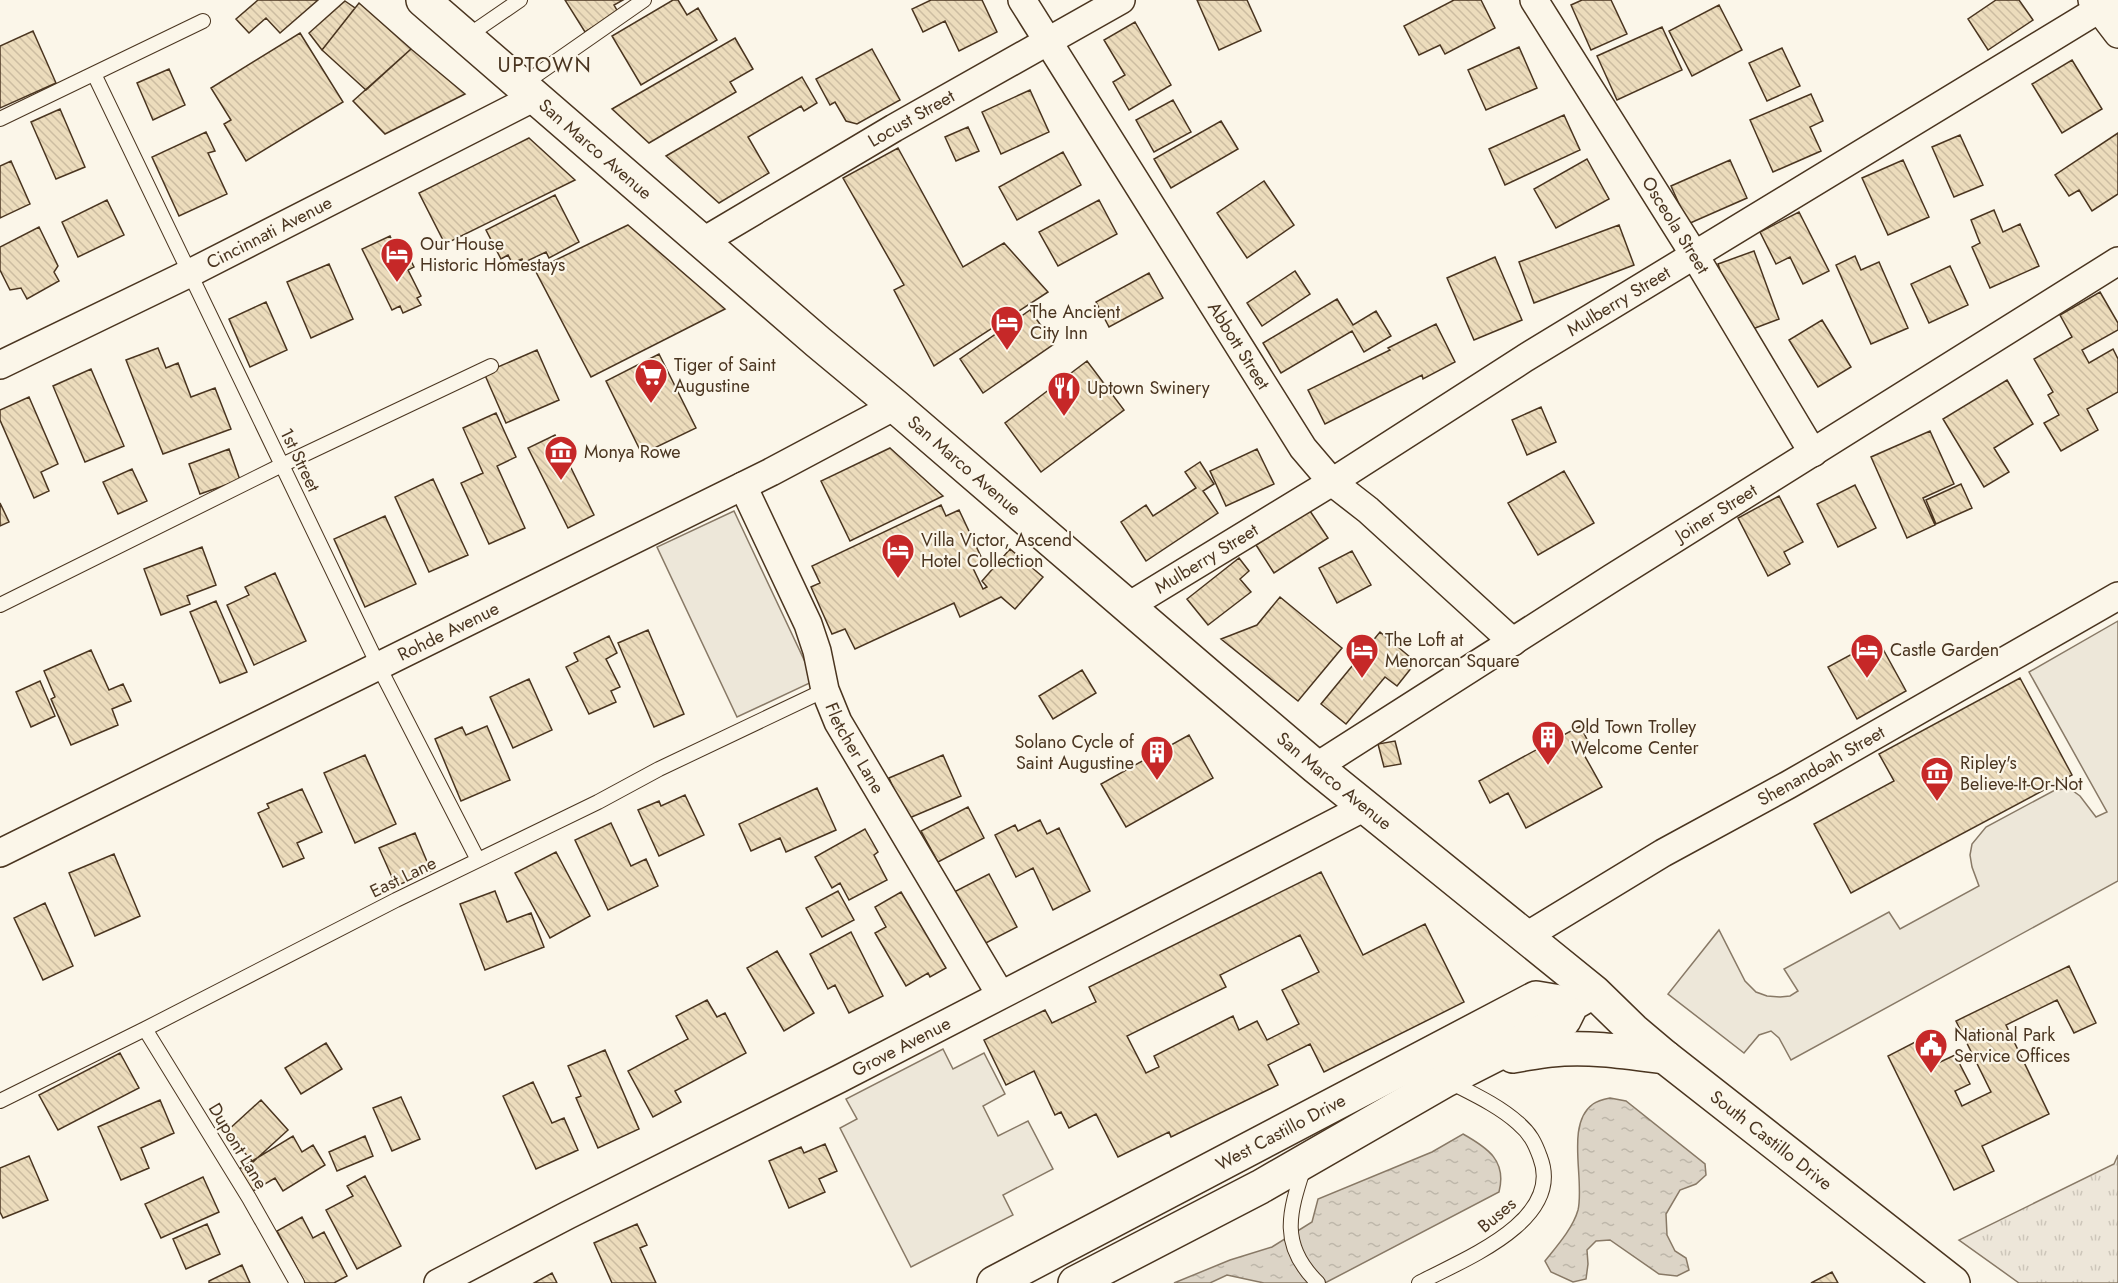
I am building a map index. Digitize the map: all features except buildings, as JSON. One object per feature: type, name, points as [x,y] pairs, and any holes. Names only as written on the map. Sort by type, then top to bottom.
[{"type":"main road","name":"San Marco Avenue","points":[[423,0],[1127,607],[1316,767],[1524,937],[1583,998]]},
{"type":"main road","name":"West Castillo Drive","points":[[994,1283],[1536,998],[1583,998]]},
{"type":"main road","name":"South Castillo Drive","points":[[1583,998],[1665,1057],[1953,1283]]},
{"type":"main road","name":"West Castillo Drive","points":[[1075,1283],[1260,1187],[1446,1080],[1564,1020],[1583,998]]},
{"type":"main road","points":[[1479,1063],[1574,1048],[1606,1049],[1665,1057]]},
{"type":"street","name":"Abbott Street","points":[[1022,0],[1050,41],[1303,448],[1332,482],[1368,510],[1513,642]]},
{"type":"street","name":"Locust Street","points":[[702,242],[894,128],[1121,0]]},
{"type":"street","name":"Osceola Street","points":[[1533,0],[1695,256],[1813,453]]},
{"type":"street","name":"Mulberry Street","points":[[1127,607],[1332,482],[1525,358],[1695,256],[2102,3]]},
{"type":"street","points":[[2102,3],[2118,34]]},
{"type":"street","name":"Cincinnati Avenue","points":[[0,365],[190,273],[529,91]]},
{"type":"street","name":"Joiner Street","points":[[1316,767],[2118,261]]},
{"type":"street","name":"Rohde Avenue","points":[[0,853],[743,486],[895,406]]},
{"type":"street","name":"Fletcher Lane","points":[[743,486],[808,624],[818,651],[825,690],[837,722],[1000,994]]},
{"type":"street","name":"Shenandoah Street","points":[[1524,937],[1663,853],[1788,785],[2118,596]]},
{"type":"street","name":"Grove Avenue","points":[[438,1283],[1365,807]]},
{"type":"lane","points":[[466,38],[520,0]]},
{"type":"lane","points":[[529,91],[644,0]]},
{"type":"lane","points":[[0,119],[203,21]]},
{"type":"lane","name":"1st Street","points":[[94,74],[379,667],[478,860]]},
{"type":"lane","points":[[0,605],[282,465],[491,366]]},
{"type":"lane","name":"East Lane","points":[[0,1101],[396,900],[598,802],[659,769],[825,690]]},
{"type":"lane","name":"Dupont Lane","points":[[145,1029],[249,1198],[297,1283]]},
{"type":"lane","name":"Buses","points":[[1419,1283],[1492,1245],[1522,1222],[1541,1198],[1545,1182],[1543,1163],[1534,1139],[1518,1122],[1446,1080]]},
{"type":"lane","points":[[1307,1159],[1293,1202],[1291,1230],[1297,1257],[1305,1270],[1318,1283]]},
{"type":"green space","points":[[2118,1155],[2118,1283],[2019,1283],[1959,1240],[2114,1164]]},
{"type":"shaded area","points":[[734,511],[814,681],[737,717],[657,547]]},
{"type":"shaded area","points":[[2118,621],[2118,881],[1791,1060],[1779,1038],[1771,1031],[1759,1035],[1744,1053],[1668,994],[1719,930],[1745,981],[1756,992],[1767,996],[1790,996],[1798,991],[1784,969],[1889,912],[1900,929],[1979,886],[1970,855],[1972,844],[1986,827],[2055,790],[2073,791],[2080,796],[2096,817],[2107,812],[2029,672]]},
{"type":"shaded area","points":[[943,1049],[953,1069],[984,1053],[1005,1094],[983,1106],[998,1136],[1028,1121],[1053,1169],[1003,1195],[1013,1215],[911,1267],[840,1128],[857,1119],[846,1099]]},
{"type":"water","points":[[1610,1098],[1626,1101],[1705,1164],[1706,1175],[1696,1184],[1680,1190],[1666,1214],[1667,1235],[1675,1251],[1686,1258],[1689,1270],[1677,1276],[1659,1274],[1610,1240],[1596,1241],[1587,1250],[1586,1279],[1573,1282],[1551,1272],[1545,1261],[1569,1230],[1578,1210],[1580,1125],[1585,1113],[1593,1104]]},
{"type":"water","points":[[1463,1134],[1487,1150],[1498,1164],[1501,1181],[1499,1192],[1325,1283],[1264,1283],[1227,1275],[1210,1283],[1174,1283],[1230,1260],[1272,1247],[1312,1222],[1318,1199],[1432,1152]]},
{"type":"place","name":"Our House Historic Homestays","points":[[397,283]]},
{"type":"place","name":"The Ancient City Inn","points":[[1007,351]]},
{"type":"place","name":"Tiger of Saint Augustine","points":[[651,404]]},
{"type":"place","name":"Uptown Swinery","points":[[1064,417]]},
{"type":"place","name":"Monya Rowe","points":[[561,481]]},
{"type":"place","name":"Villa Victor, Ascend Hotel Collection","points":[[898,579]]},
{"type":"place","name":"The Loft at Menorcan Square","points":[[1362,679]]},
{"type":"place","name":"Castle Garden","points":[[1867,679]]},
{"type":"place","name":"Old Town Trolley Welcome Center","points":[[1548,766]]},
{"type":"place","name":"Solano Cycle of Saint Augustine","points":[[1157,781]]},
{"type":"place","name":"Ripley's Believe-It-Or-Not","points":[[1937,802]]},
{"type":"place","name":"National Park Service Offices","points":[[1931,1074]]},
{"type":"district","name":"UPTOWN","points":[[545,65]]}]
